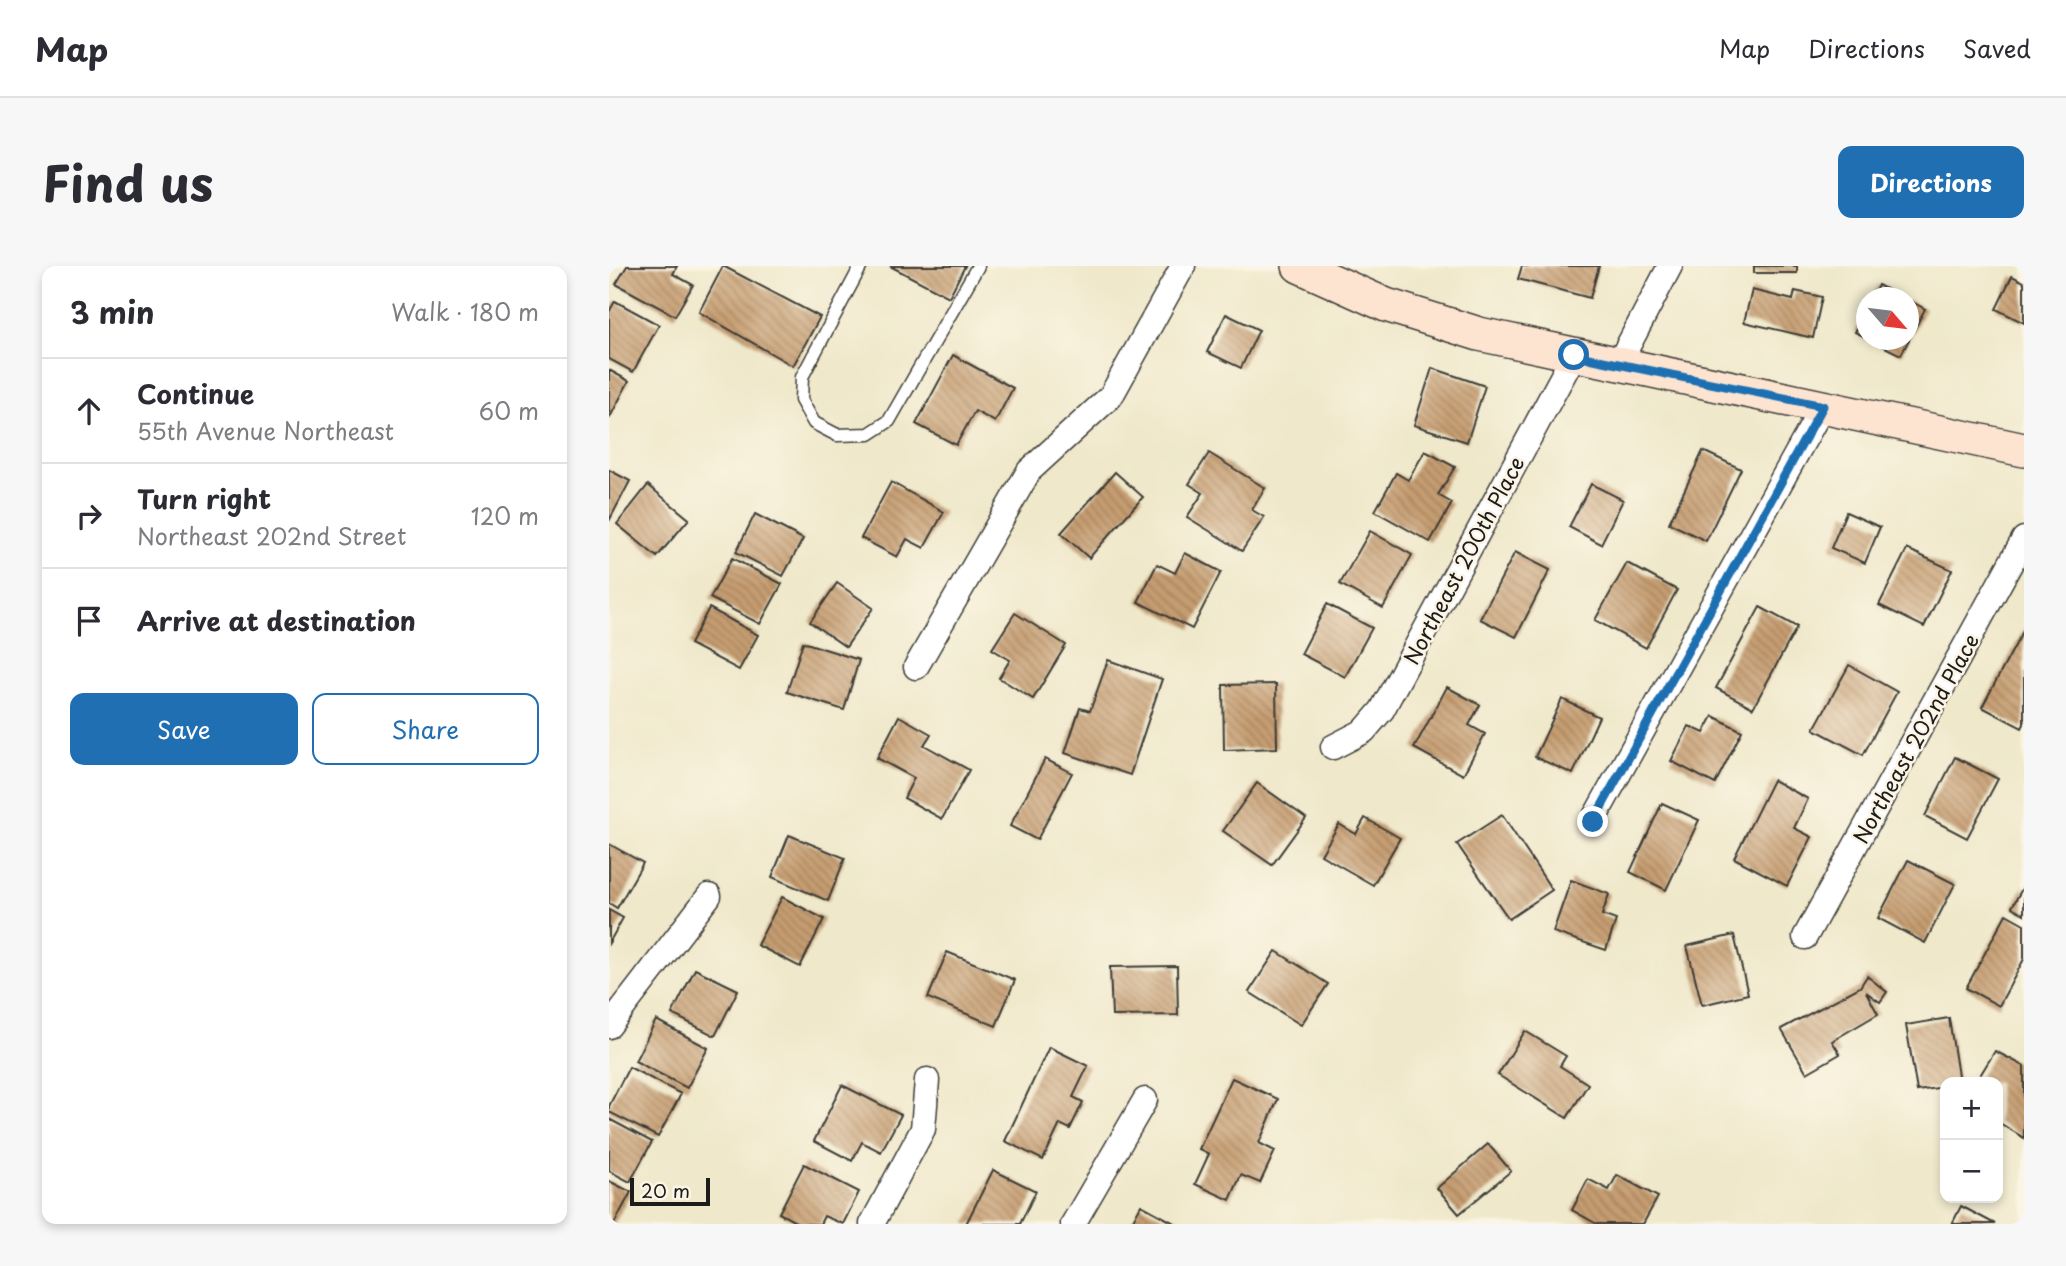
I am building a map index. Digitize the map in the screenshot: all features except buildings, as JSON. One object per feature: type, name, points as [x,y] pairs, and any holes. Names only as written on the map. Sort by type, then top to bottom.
[{"type":"main road","points":[[1299,266],[1386,305],[1479,334],[2024,450]]},
{"type":"street","points":[[916,667],[1029,471],[1111,396],[1182,266]]},
{"type":"street","points":[[1619,363],[1669,266]]},
{"type":"street","name":"Northeast 200th Place","points":[[1333,747],[1364,731],[1382,710],[1574,355]]},
{"type":"street","points":[[1593,822],[1823,406]]},
{"type":"street","name":"Northeast 202nd Place","points":[[1805,937],[2024,539]]},
{"type":"street","points":[[609,1026],[709,896]]},
{"type":"street","points":[[872,1224],[923,1129],[927,1080]]},
{"type":"street","points":[[1073,1224],[1145,1100]]},
{"type":"lane","points":[[861,266],[802,377],[801,400],[814,424],[837,435],[869,434],[889,421],[978,266]]},
{"type":"route","points":[[1574,355],[1823,406],[1593,822]]}]
